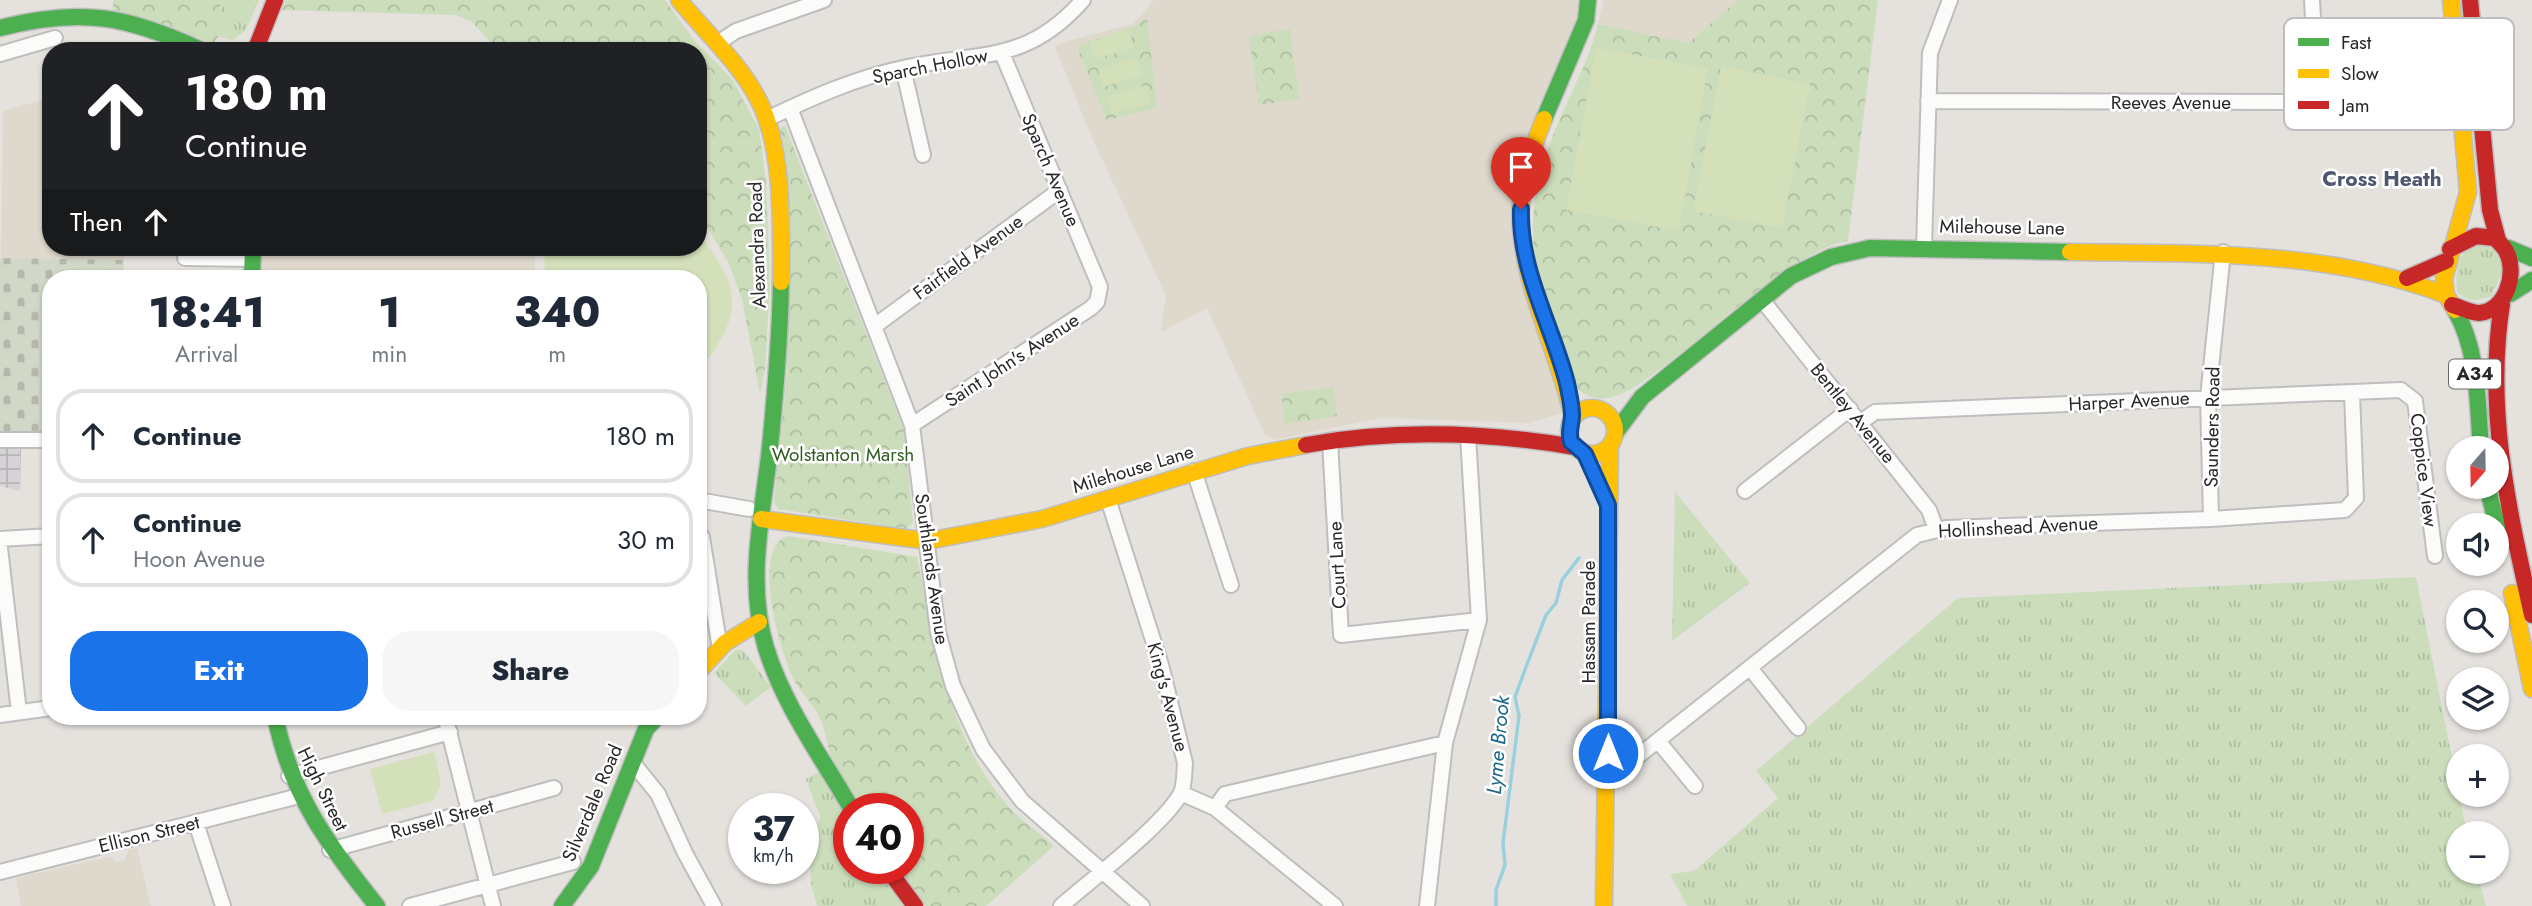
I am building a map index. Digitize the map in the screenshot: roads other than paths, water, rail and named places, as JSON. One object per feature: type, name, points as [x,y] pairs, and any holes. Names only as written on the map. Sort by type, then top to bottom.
[{"type":"main road","points":[[259,42],[275,0]]},
{"type":"main road","name":"Alexandra Road","points":[[679,0],[718,43],[750,85],[767,119],[774,149],[782,286],[778,382],[755,514],[759,622],[766,647],[785,691],[843,793]]},
{"type":"main road","points":[[1582,415],[1567,383],[1527,263],[1521,226],[1526,169],[1586,20],[1588,0]]},
{"type":"main road","points":[[2451,0],[2453,18]]},
{"type":"main road","points":[[2470,0],[2472,18]]},
{"type":"main road","points":[[0,28],[40,20],[81,18],[134,22],[182,42]]},
{"type":"main road","points":[[2463,130],[2468,185],[2444,279],[2449,300],[2475,312],[2506,299],[2532,280]]},
{"type":"main road","points":[[2482,130],[2490,211],[2514,269],[2506,299]]},
{"type":"main road","points":[[2407,278],[2448,255],[2469,237],[2480,235],[2532,258]]},
{"type":"main road","name":"Milehouse Lane","points":[[1613,439],[1642,397],[1791,276],[1831,257],[1870,248],[2223,252],[2320,260],[2407,278],[2449,300]]},
{"type":"main road","name":"A34","points":[[2506,299],[2493,353],[2495,405],[2515,536],[2532,615]]},
{"type":"main road","name":"A34","points":[[2449,300],[2472,348],[2480,436]]},
{"type":"main road","name":"Milehouse Lane","points":[[1520,438],[1642,397]]},
{"type":"main road","points":[[1582,415],[1612,419],[1613,439],[1599,454],[1580,450],[1569,434],[1582,415]]},
{"type":"main road","name":"Milehouse Lane","points":[[755,514],[928,541],[1016,525],[1248,456],[1330,441],[1391,434],[1468,435],[1520,438],[1580,450]]},
{"type":"main road","name":"Hassam Parade","points":[[1604,906],[1608,780],[1608,505],[1613,439]]},
{"type":"main road","name":"Hassam Parade","points":[[1580,450],[1608,505]]},
{"type":"main road","points":[[2490,499],[2532,689]]},
{"type":"main road","points":[[707,663],[720,649],[759,622]]},
{"type":"main road","name":"High Street","points":[[276,725],[280,751],[299,796],[330,850],[377,906]]},
{"type":"main road","name":"Silverdale Road","points":[[562,906],[591,866],[650,725]]},
{"type":"main road","points":[[899,884],[915,906]]},
{"type":"street","points":[[718,43],[736,31],[824,0]]},
{"type":"street","name":"Sparch Hollow","points":[[767,119],[850,82],[903,68],[1002,53],[1044,37],[1083,0]]},
{"type":"street","points":[[1924,247],[1930,52],[1950,0]]},
{"type":"street","name":"Reeves Avenue","points":[[2312,0],[2313,18]]},
{"type":"street","points":[[0,54],[55,38]]},
{"type":"street","name":"Sparch Avenue","points":[[1002,53],[1100,287]]},
{"type":"street","points":[[903,68],[923,155]]},
{"type":"street","name":"Reeves Avenue","points":[[1928,101],[2284,102]]},
{"type":"street","name":"Southlands Avenue","points":[[790,108],[876,325],[912,425],[938,632],[953,686],[983,749],[1022,801],[1103,869],[1142,906]]},
{"type":"street","name":"Fairfield Avenue","points":[[876,325],[1060,190]]},
{"type":"street","name":"Saunders Road","points":[[2211,519],[2208,397],[2223,252]]},
{"type":"street","points":[[185,258],[212,256]]},
{"type":"street","name":"Saint John's Avenue","points":[[912,425],[1091,308],[1097,302],[1100,287]]},
{"type":"street","name":"Bentley Avenue","points":[[1763,301],[1928,510],[1936,529]]},
{"type":"street","name":"Harper Avenue","points":[[1861,422],[1875,412],[2401,390]]},
{"type":"street","name":"Coppice View","points":[[2401,390],[2415,401],[2435,556]]},
{"type":"street","name":"Hollinshead Avenue","points":[[1608,780],[1917,535],[1936,529],[2211,519],[2345,510],[2356,498],[2352,393]]},
{"type":"street","points":[[1745,491],[1850,408]]},
{"type":"street","points":[[1427,906],[1446,743],[1479,620],[1468,435]]},
{"type":"street","points":[[0,440],[42,440]]},
{"type":"street","name":"Court Lane","points":[[1330,441],[1341,635],[1479,620]]},
{"type":"street","points":[[1194,471],[1231,585]]},
{"type":"street","name":"King's Avenue","points":[[1108,499],[1161,665],[1185,763],[1181,793]]},
{"type":"street","points":[[707,502],[755,514]]},
{"type":"street","points":[[0,538],[42,536]]},
{"type":"street","points":[[0,548],[5,638],[19,712]]},
{"type":"street","points":[[707,568],[720,649]]},
{"type":"street","points":[[1750,668],[1798,728]]},
{"type":"street","points":[[0,715],[42,709]]},
{"type":"street","points":[[448,725],[494,906]]},
{"type":"street","points":[[289,776],[450,732]]},
{"type":"street","points":[[1658,741],[1695,786]]},
{"type":"street","points":[[1215,808],[1225,794],[1446,743]]},
{"type":"street","points":[[633,763],[658,793],[685,853],[714,906]]},
{"type":"street","name":"Russell Street","points":[[330,850],[554,788]]},
{"type":"street","points":[[1061,906],[1164,814],[1181,793],[1215,808],[1335,906]]},
{"type":"street","name":"Ellison Street","points":[[0,872],[299,796]]},
{"type":"street","points":[[196,823],[223,906]]},
{"type":"street","points":[[410,906],[573,862]]},
{"type":"waterway","name":"Lyme Brook","points":[[1496,906],[1496,890],[1505,865],[1503,843],[1519,716],[1515,697],[1546,615],[1556,603],[1562,580],[1579,558]]},
{"type":"district","name":"Cross Heath","points":[[2382,179]]},
{"type":"park label","name":"Wolstanton Marsh","points":[[843,454]]}]
